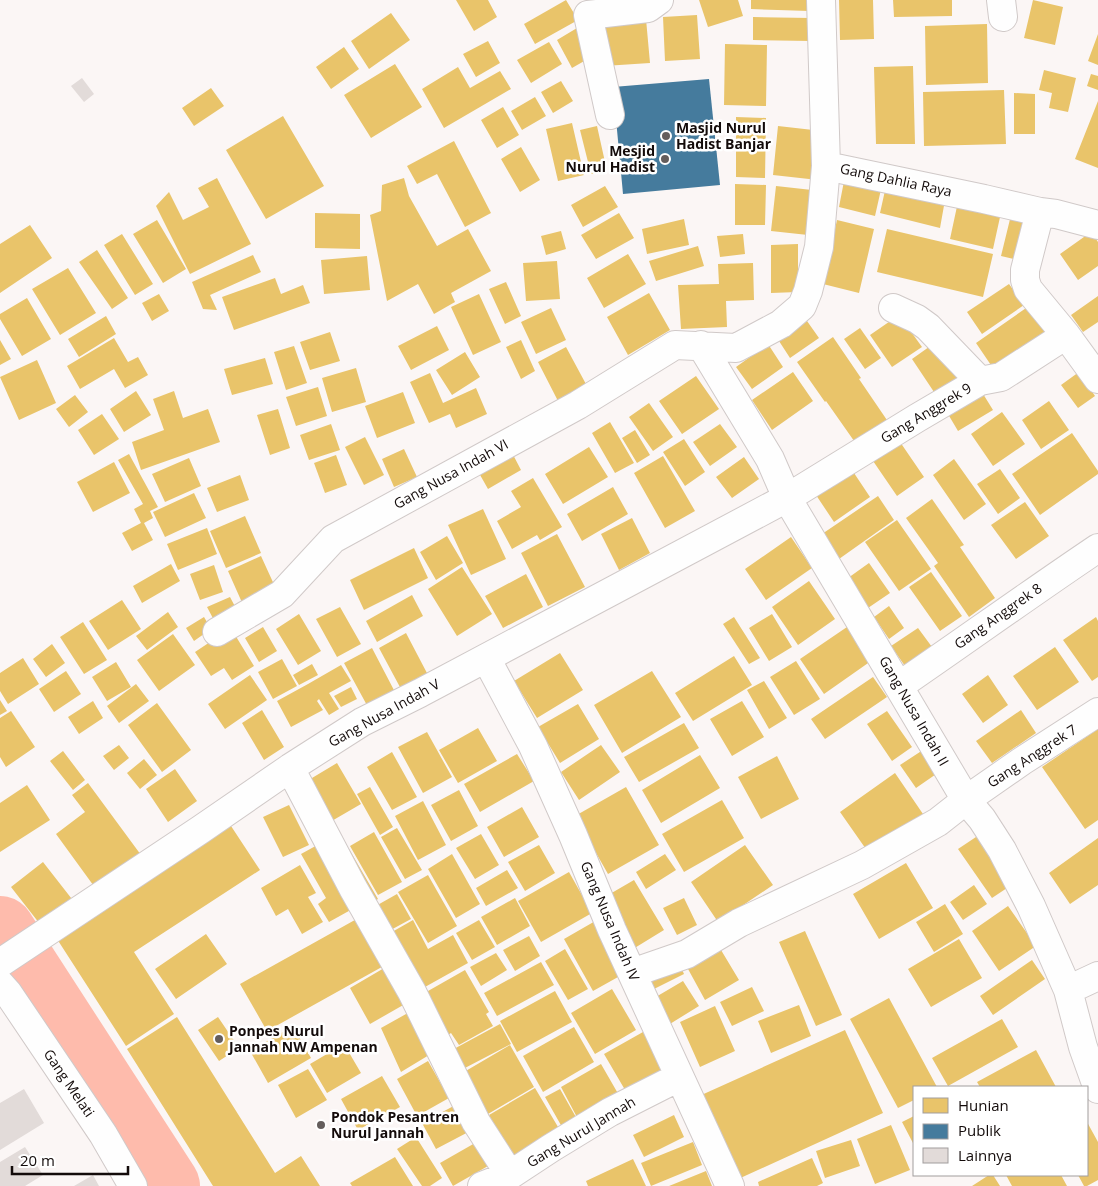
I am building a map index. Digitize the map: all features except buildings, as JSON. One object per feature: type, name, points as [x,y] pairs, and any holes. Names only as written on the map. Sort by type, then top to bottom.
[{"type":"street","points":[[610,114],[588,15],[648,8],[659,0]]},
{"type":"street","name":"Gang Dahlia Raya","points":[[821,0],[826,166],[1056,214],[1098,225]]},
{"type":"street","name":"Gang Nusa Indah VI","points":[[217,632],[282,594],[333,539],[578,405],[676,345],[736,348],[780,324],[802,306],[808,291],[819,247],[826,166]]},
{"type":"street","points":[[1040,212],[1025,270],[1025,280],[1028,289],[1066,335],[1098,379]]},
{"type":"street","points":[[893,308],[917,319],[928,327],[980,381]]},
{"type":"street","name":"Gang Anggrek 9","points":[[787,498],[980,381],[1001,377],[1066,335]]},
{"type":"street","name":"Gang Nusa Indah II","points":[[701,345],[770,458],[787,498],[966,800],[982,819],[1002,850],[1031,906],[1068,990],[1083,1047],[1098,1089]]},
{"type":"street","name":"Gang Nusa Indah V","points":[[0,970],[35,940],[290,768],[362,722],[787,498]]},
{"type":"street","name":"Gang Anggrek 8","points":[[899,686],[1042,585],[1098,548]]},
{"type":"street","name":"Gang Nusa Indah IV","points":[[486,658],[533,746],[573,835],[612,930],[730,1186]]},
{"type":"street","name":"Gang Anggrek 7","points":[[632,973],[687,954],[739,923],[862,865],[938,822],[1022,761],[1098,712]]},
{"type":"street","points":[[290,768],[353,888],[412,992],[476,1122],[510,1175]]},
{"type":"street","name":"Gang Melati","points":[[0,970],[8,993],[103,1134],[133,1186]]},
{"type":"street","points":[[1068,990],[1098,976]]},
{"type":"street","name":"Gang Nurul Jannah","points":[[483,1186],[510,1175],[610,1112],[679,1077]]},
{"type":"waterway","points":[[0,931],[165,1186]]},
{"type":"place","name":"Masjid Nurul Hadist Banjar","points":[[666,136]]},
{"type":"place","name":"Mesjid Nurul Hadist","points":[[665,159]]},
{"type":"place","name":"Ponpes Nurul Jannah NW Ampenan","points":[[219,1039]]},
{"type":"place","name":"Pondok Pesantren Nurul Jannah","points":[[321,1125]]}]
